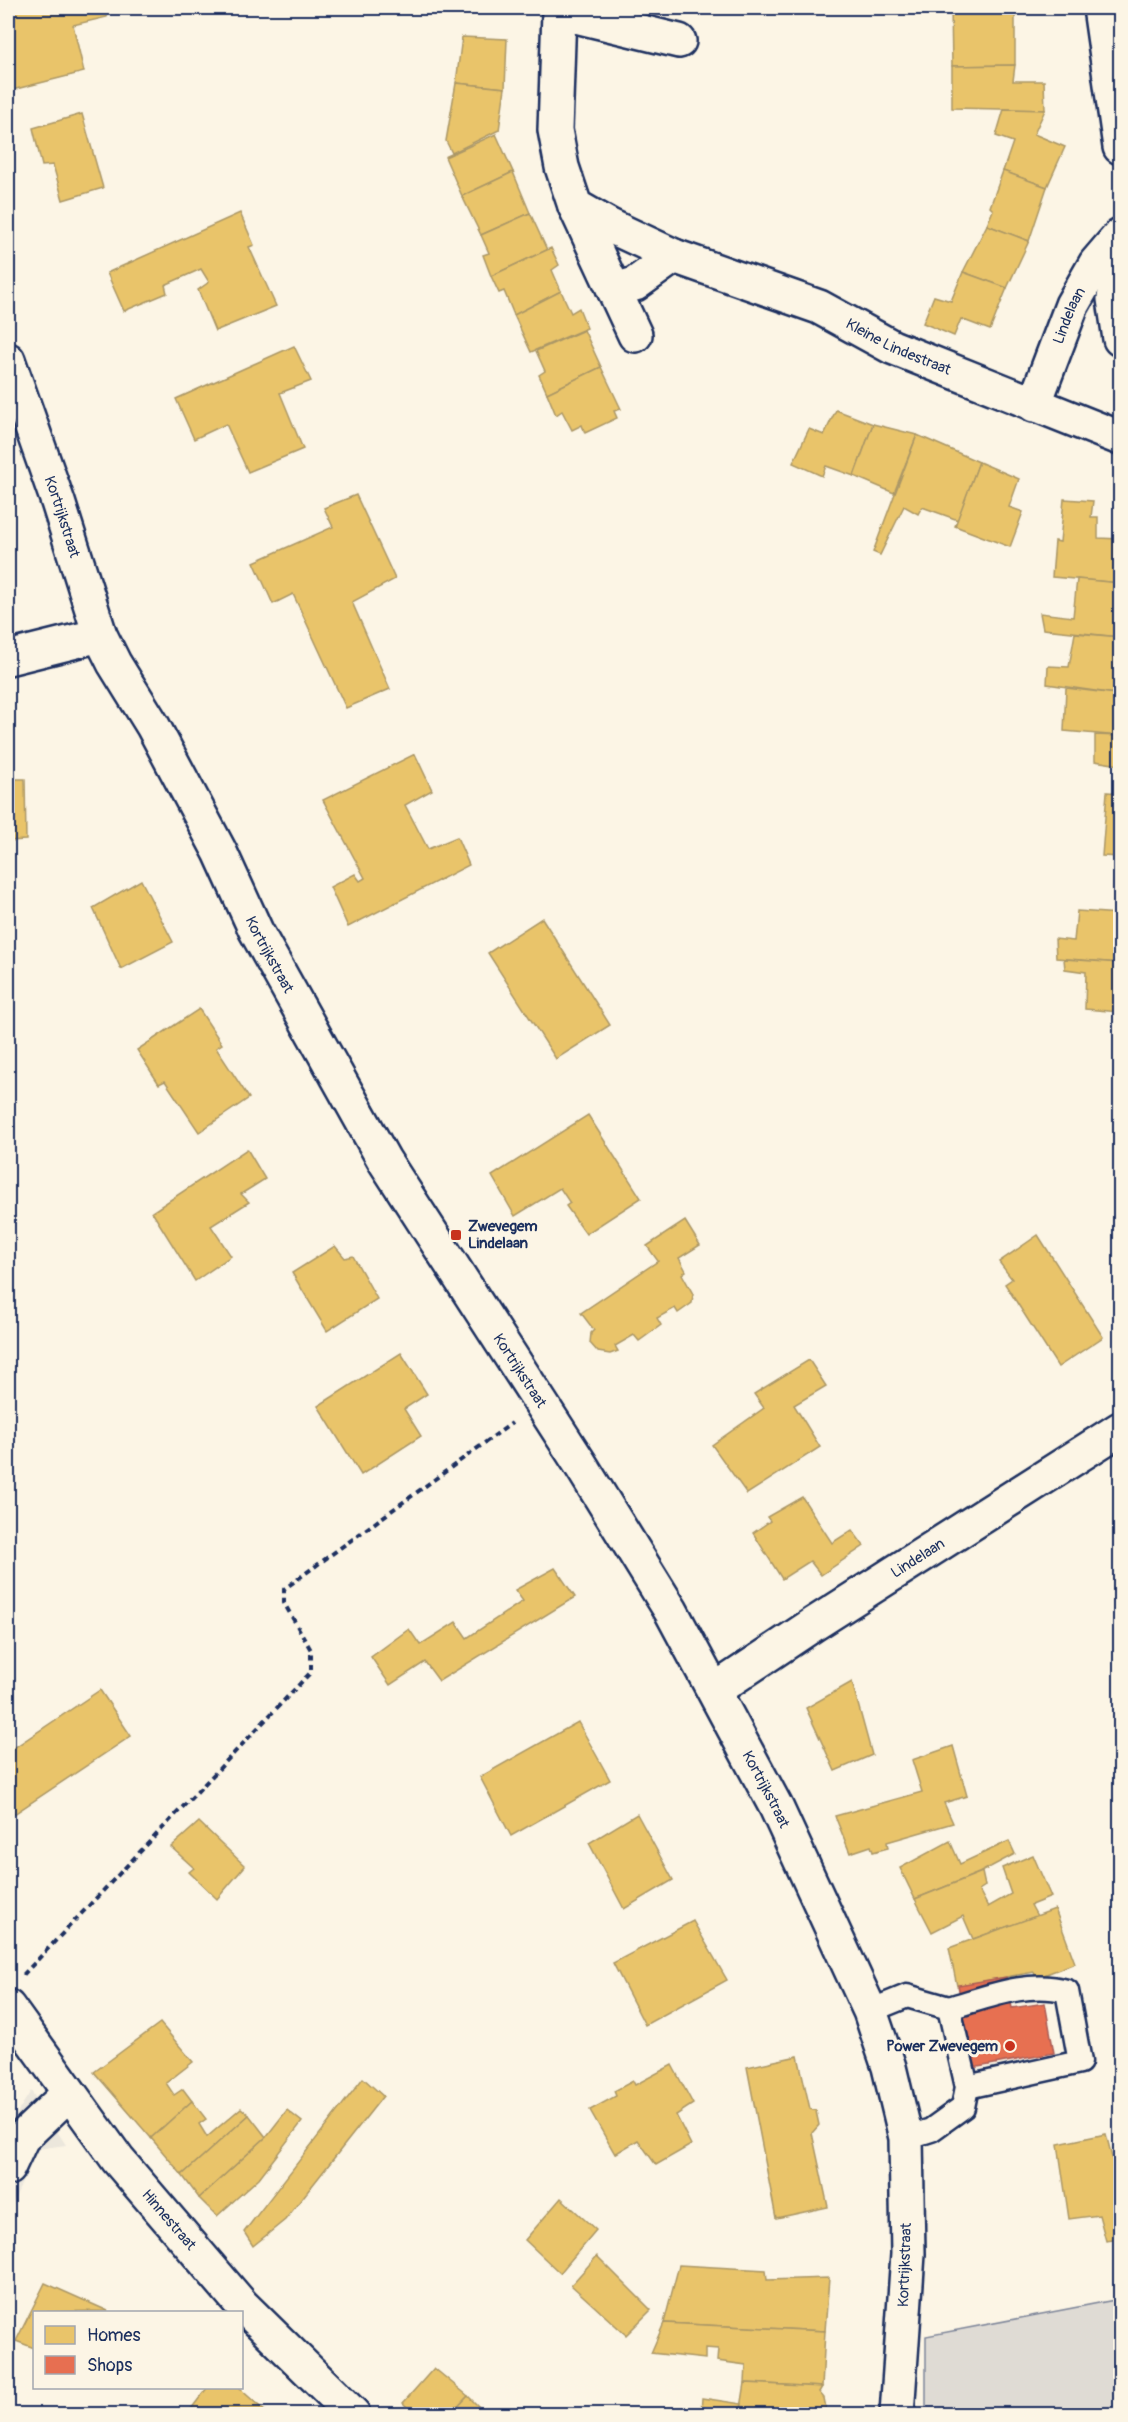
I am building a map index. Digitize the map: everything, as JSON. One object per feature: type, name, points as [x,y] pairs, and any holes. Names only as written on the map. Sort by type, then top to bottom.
[{"type":"street","points":[[1100,8],[1120,147]]},
{"type":"street","points":[[635,334],[575,206],[562,167],[555,129],[551,10],[679,41]]},
{"type":"street","name":"Kleine Lindestraat","points":[[575,206],[610,226],[674,256],[819,307],[892,347],[1120,438]]},
{"type":"street","name":"Lindelaan","points":[[1034,405],[1072,305],[1096,262],[1120,235]]},
{"type":"street","points":[[614,290],[635,284],[674,256]]},
{"type":"street","points":[[1120,258],[1114,299],[1120,339]]},
{"type":"street","name":"Kortrijkstraat","points":[[8,360],[58,502],[100,635],[114,663],[153,726],[220,852],[256,931],[334,1076],[447,1262],[540,1403],[665,1601],[715,1690],[776,1807],[870,2011],[890,2067],[906,2138],[908,2254],[897,2415]]},
{"type":"street","points":[[8,658],[100,635]]},
{"type":"street","name":"Lindelaan","points":[[715,1690],[814,1624],[1120,1429]]},
{"type":"street","name":"Hinnestraat","points":[[12,1994],[69,2093],[118,2160],[242,2304],[352,2415]]},
{"type":"street","points":[[8,2168],[22,2138],[69,2093]]},
{"type":"lane","points":[[870,2011],[907,1996],[949,2008],[1023,1988],[1049,1986],[1067,1991],[1080,2062],[967,2087]]},
{"type":"lane","points":[[906,2138],[931,2130],[963,2108],[967,2087],[949,2008]]},
{"type":"path","points":[[12,1994],[312,1672],[311,1650],[284,1603],[284,1589],[540,1403]]},
{"type":"shaded area","points":[[31,2091],[66,2145],[37,2149],[8,2214],[8,2127]]},
{"type":"shaded area","points":[[1120,2299],[1120,2414],[926,2414],[926,2336]]},
{"type":"building: Homes","points":[[8,8],[109,8],[107,17],[73,25],[84,72],[8,91]]},
{"type":"building: Homes","points":[[951,8],[1015,8],[1015,65],[952,66]]},
{"type":"building: Homes","points":[[462,37],[507,39],[505,88],[456,83]]},
{"type":"building: Homes","points":[[1015,65],[1013,81],[1044,81],[1045,110],[952,108],[952,66]]},
{"type":"building: Homes","points":[[456,83],[505,88],[499,130],[452,153],[446,141]]},
{"type":"building: Homes","points":[[1004,109],[1045,110],[1034,134],[1065,147],[1047,187],[1003,171],[1013,142],[996,136]]},
{"type":"building: Homes","points":[[82,114],[103,188],[63,200],[53,165],[42,166],[33,128]]},
{"type":"building: Homes","points":[[496,134],[513,172],[462,196],[445,157]]},
{"type":"building: Homes","points":[[1003,171],[1047,187],[1029,241],[987,225],[993,210],[990,207]]},
{"type":"building: Homes","points":[[513,172],[530,213],[481,235],[462,196]]},
{"type":"building: Homes","points":[[240,213],[254,245],[249,247],[276,306],[215,331],[198,290],[209,282],[201,269],[165,285],[167,293],[124,311],[107,273]]},
{"type":"building: Homes","points":[[530,213],[547,250],[491,276],[483,255],[489,253],[481,235]]},
{"type":"building: Homes","points":[[987,225],[1029,241],[1007,288],[963,272]]},
{"type":"building: Homes","points":[[551,248],[559,265],[552,270],[561,291],[514,315],[504,291],[499,293],[491,276]]},
{"type":"building: Homes","points":[[963,272],[1007,288],[990,330],[961,319],[954,336],[923,323],[934,296],[951,301]]},
{"type":"building: Homes","points":[[561,291],[571,313],[579,308],[587,328],[531,352],[514,315]]},
{"type":"building: Homes","points":[[584,330],[601,367],[547,393],[539,375],[545,371],[536,351]]},
{"type":"building: Homes","points":[[294,346],[311,381],[280,393],[303,449],[248,472],[226,424],[194,439],[176,399]]},
{"type":"building: Homes","points":[[601,367],[621,409],[614,411],[617,418],[585,433],[582,425],[572,430],[562,411],[556,415],[547,393]]},
{"type":"building: Homes","points":[[836,410],[873,424],[854,476],[826,466],[822,476],[793,463],[809,429],[824,435]]},
{"type":"building: Homes","points":[[873,424],[917,435],[894,493],[854,476]]},
{"type":"building: Homes","points":[[917,435],[979,462],[958,520],[922,507],[918,514],[904,506],[880,555],[873,552]]},
{"type":"building: Homes","points":[[979,462],[1019,479],[1009,507],[1023,512],[1010,547],[955,526]]},
{"type":"building: Homes","points":[[356,495],[395,579],[352,602],[390,689],[346,708],[293,594],[273,604],[254,562],[333,527],[324,508]]},
{"type":"building: Homes","points":[[1064,499],[1093,501],[1091,517],[1098,517],[1098,538],[1120,539],[1120,583],[1052,577],[1055,541],[1060,542]]},
{"type":"building: Homes","points":[[1077,579],[1120,583],[1120,637],[1043,629],[1040,613],[1073,617]]},
{"type":"building: Homes","points":[[1075,633],[1120,637],[1116,694],[1047,684],[1048,666],[1069,667]]},
{"type":"building: Homes","points":[[1066,688],[1116,694],[1114,708],[1120,709],[1120,736],[1064,731]]},
{"type":"building: Homes","points":[[1095,735],[1120,736],[1120,765],[1095,761]]},
{"type":"building: Homes","points":[[415,754],[432,790],[405,805],[428,849],[457,837],[469,865],[348,927],[330,887],[355,874],[360,881],[365,878],[323,800]]},
{"type":"building: Homes","points":[[8,779],[25,779],[26,840],[8,841]]},
{"type":"building: Homes","points":[[1107,792],[1120,793],[1120,857],[1102,856]]},
{"type":"building: Homes","points":[[1115,857],[1120,857],[1120,914],[1112,913]]},
{"type":"building: Homes","points":[[141,880],[173,942],[121,969],[93,908]]},
{"type":"building: Homes","points":[[1077,911],[1120,914],[1120,963],[1056,958],[1055,939],[1074,941]]},
{"type":"building: Homes","points":[[542,918],[610,1025],[556,1059],[488,953]]},
{"type":"building: Homes","points":[[1064,959],[1120,963],[1120,1012],[1085,1009],[1086,972],[1065,969]]},
{"type":"building: Homes","points":[[199,1009],[222,1044],[216,1048],[249,1098],[199,1132],[165,1081],[159,1084],[137,1050]]},
{"type":"building: Homes","points":[[588,1115],[641,1198],[586,1234],[566,1206],[570,1203],[560,1188],[515,1216],[492,1176]]},
{"type":"building: Homes","points":[[247,1149],[265,1179],[241,1194],[249,1202],[211,1226],[231,1256],[195,1281],[152,1212]]},
{"type":"building: Homes","points":[[685,1221],[700,1245],[679,1258],[686,1271],[682,1274],[693,1294],[692,1303],[678,1313],[675,1308],[657,1318],[661,1325],[639,1341],[634,1335],[615,1346],[618,1351],[610,1354],[598,1352],[590,1343],[591,1333],[594,1330],[581,1313],[658,1261],[647,1246]]},
{"type":"building: Homes","points":[[1038,1235],[1103,1337],[1058,1367],[1005,1284],[1012,1279],[999,1262]]},
{"type":"building: Homes","points":[[335,1246],[345,1258],[353,1256],[377,1299],[327,1331],[292,1273]]},
{"type":"building: Homes","points":[[401,1353],[427,1394],[404,1409],[421,1436],[361,1475],[318,1406]]},
{"type":"building: Homes","points":[[809,1360],[826,1386],[794,1405],[820,1447],[747,1494],[712,1445],[764,1408],[754,1394]]},
{"type":"building: Homes","points":[[802,1497],[832,1543],[852,1530],[864,1546],[821,1575],[810,1561],[782,1579],[753,1533],[770,1521],[767,1517]]},
{"type":"building: Homes","points":[[555,1568],[575,1597],[439,1681],[425,1662],[390,1685],[371,1657],[409,1629],[420,1645],[456,1622],[467,1638],[523,1601],[515,1590]]},
{"type":"building: Homes","points":[[852,1682],[872,1755],[835,1771],[806,1708]]},
{"type":"building: Homes","points":[[100,1690],[131,1736],[8,1818],[8,1752]]},
{"type":"building: Homes","points":[[578,1722],[610,1780],[511,1836],[480,1777]]},
{"type":"building: Homes","points":[[953,1746],[967,1796],[944,1803],[953,1823],[887,1842],[888,1848],[873,1852],[871,1846],[850,1853],[835,1816],[922,1792],[912,1760]]},
{"type":"building: Homes","points":[[637,1814],[673,1880],[624,1909],[589,1843]]},
{"type":"building: Homes","points":[[199,1822],[245,1866],[217,1899],[189,1872],[194,1868],[171,1847]]},
{"type":"building: Homes","points":[[950,1841],[960,1864],[1009,1841],[1015,1854],[979,1873],[915,1899],[900,1868]]},
{"type":"building: Homes","points":[[1033,1855],[1051,1897],[1031,1905],[1037,1916],[973,1939],[963,1916],[932,1932],[915,1899],[982,1872],[985,1886],[979,1890],[988,1907],[1011,1894],[1002,1868]]},
{"type":"building: Homes","points":[[1055,1909],[1075,1963],[1036,1978],[1034,1972],[957,1986],[949,1948]]},
{"type":"building: Homes","points":[[693,1921],[727,1980],[645,2025],[613,1963]]},
{"type":"building: Homes","points":[[160,2023],[193,2062],[166,2083],[174,2095],[183,2089],[192,2101],[151,2138],[94,2072]]},
{"type":"building: Homes","points":[[798,2056],[810,2109],[816,2111],[819,2125],[812,2133],[828,2207],[776,2218],[747,2067]]},
{"type":"building: Homes","points":[[672,2065],[693,2104],[676,2115],[691,2145],[656,2165],[638,2140],[615,2154],[590,2110],[616,2096],[614,2091],[633,2081],[635,2085]]},
{"type":"building: Homes","points":[[363,2078],[383,2096],[285,2220],[253,2246],[244,2232]]},
{"type":"building: Homes","points":[[192,2101],[206,2119],[199,2124],[207,2137],[241,2108],[249,2115],[182,2175],[151,2138]]},
{"type":"building: Homes","points":[[287,2110],[302,2122],[259,2178],[217,2216],[199,2198],[266,2137]]},
{"type":"building: Homes","points":[[249,2115],[266,2137],[199,2198],[182,2175]]},
{"type":"building: Homes","points":[[1106,2134],[1120,2189],[1120,2239],[1106,2241],[1099,2215],[1069,2219],[1058,2144]]},
{"type":"building: Homes","points":[[561,2198],[596,2230],[560,2273],[525,2240]]},
{"type":"building: Homes","points":[[597,2256],[651,2310],[626,2335],[571,2285]]},
{"type":"building: Homes","points":[[679,2265],[766,2270],[767,2280],[829,2278],[825,2331],[664,2323]]},
{"type":"building: Homes","points":[[45,2283],[108,2311],[33,2311],[33,2348],[16,2341]]},
{"type":"building: Homes","points":[[664,2323],[825,2331],[822,2387],[745,2383],[746,2365],[717,2361],[718,2349],[705,2348],[705,2359],[651,2353]]},
{"type":"building: Homes","points":[[434,2368],[468,2396],[451,2414],[414,2414],[403,2403]]},
{"type":"building: Homes","points":[[745,2383],[822,2387],[819,2392],[824,2398],[826,2408],[819,2414],[741,2408]]},
{"type":"building: Homes","points":[[206,2389],[240,2389],[268,2414],[190,2414],[188,2413]]},
{"type":"building: Homes","points":[[468,2396],[486,2414],[451,2414]]},
{"type":"building: Homes","points":[[702,2398],[742,2404],[741,2408],[819,2414],[713,2414],[701,2412]]},
{"type":"building: Shops","points":[[1006,1977],[1012,2008],[1045,2003],[1054,2053],[973,2068],[958,1985]]},
{"type":"place","name":"Zwevegem Lindelaan","points":[[456,1235]]},
{"type":"place","name":"Power Zwevegem","points":[[1010,2046]]}]
